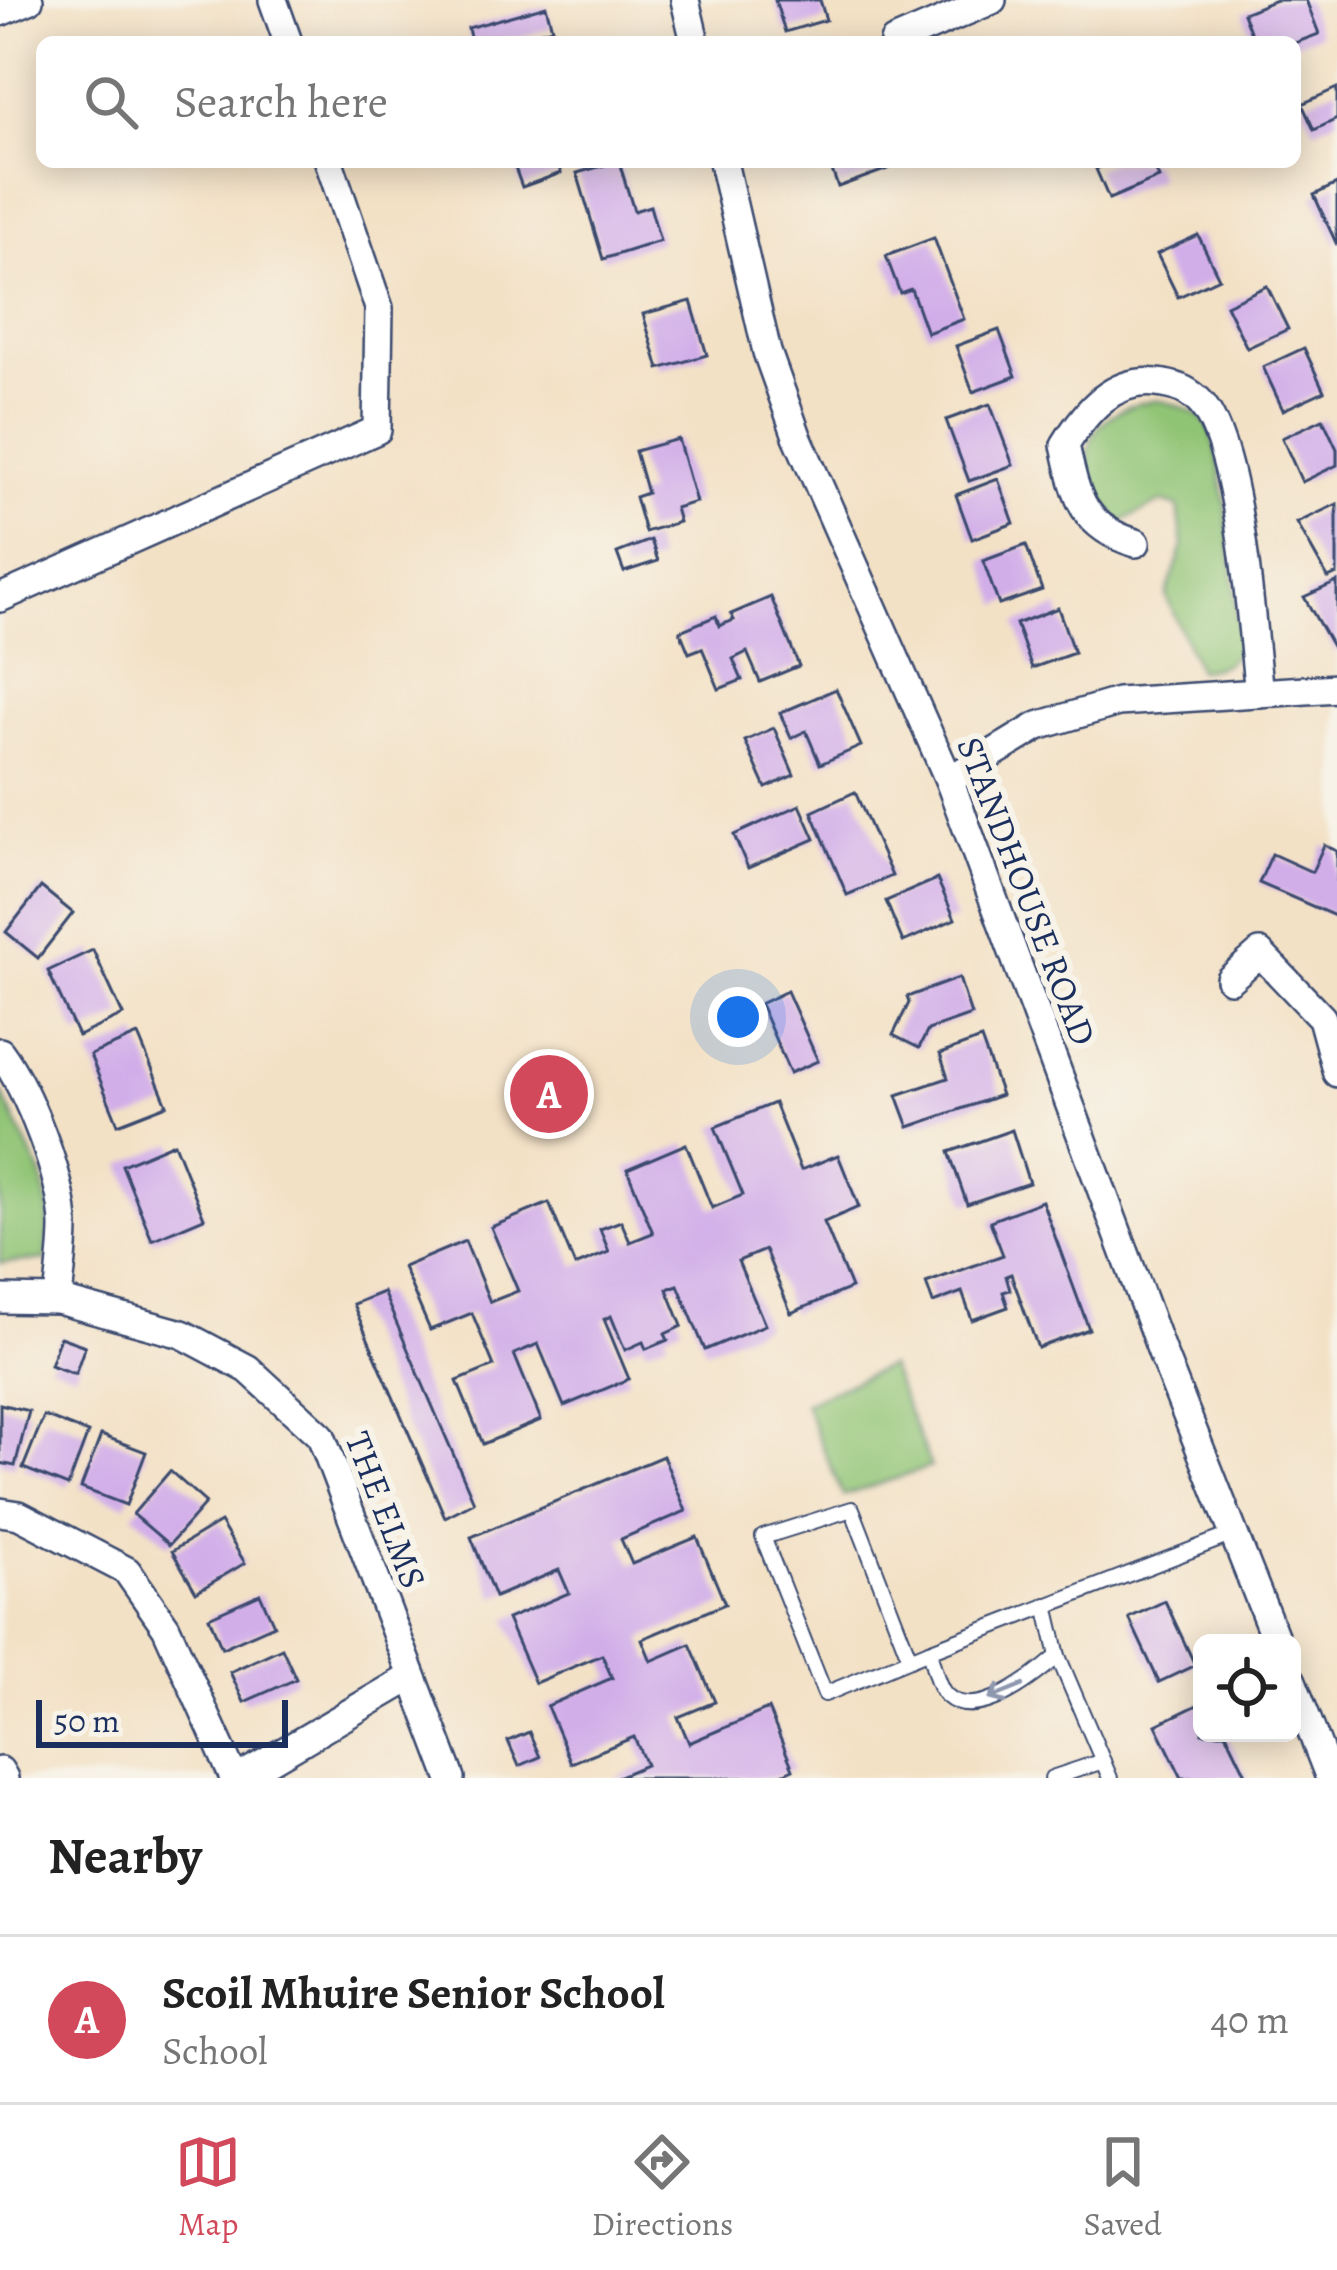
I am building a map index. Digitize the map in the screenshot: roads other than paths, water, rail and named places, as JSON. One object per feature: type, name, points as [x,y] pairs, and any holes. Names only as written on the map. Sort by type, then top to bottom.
[{"type":"street","points":[[0,12],[29,0]]},
{"type":"street","points":[[274,0],[286,36]]},
{"type":"street","points":[[685,0],[694,36]]},
{"type":"street","points":[[908,36],[992,0]]},
{"type":"street","points":[[0,598],[377,430],[379,308],[331,168]]},
{"type":"street","name":"STANDHOUSE ROAD","points":[[724,168],[767,352],[797,436],[949,780],[1163,1355],[1273,1634]]},
{"type":"street","points":[[1136,543],[1120,538],[1085,513],[1065,445],[1106,395],[1134,380],[1177,386],[1200,402],[1220,434],[1235,499],[1259,693]]},
{"type":"street","points":[[949,780],[1038,726],[1118,702],[1337,688]]},
{"type":"street","points":[[1230,979],[1260,952],[1322,1018],[1337,1073]]},
{"type":"street","points":[[0,1052],[16,1074],[50,1165],[64,1222],[58,1300]]},
{"type":"street","name":"THE ELMS","points":[[0,1299],[58,1300],[182,1334],[248,1369],[321,1436],[451,1778]]},
{"type":"street","points":[[0,1511],[38,1524],[128,1571],[166,1627],[237,1778],[411,1677]]},
{"type":"street","points":[[1301,1695],[1326,1733],[1330,1778]]},
{"type":"lane","points":[[910,1659],[852,1509],[763,1537],[825,1694],[1234,1534]]},
{"type":"lane","points":[[1046,1605],[1058,1656],[1110,1778]]},
{"type":"lane","points":[[929,1651],[943,1692],[949,1699],[973,1706],[1025,1685],[1058,1656]]},
{"type":"lane","points":[[1052,1778],[1103,1761]]},
{"type":"place","name":"Scoil Mhuire Senior School","points":[[549,1094]]}]
